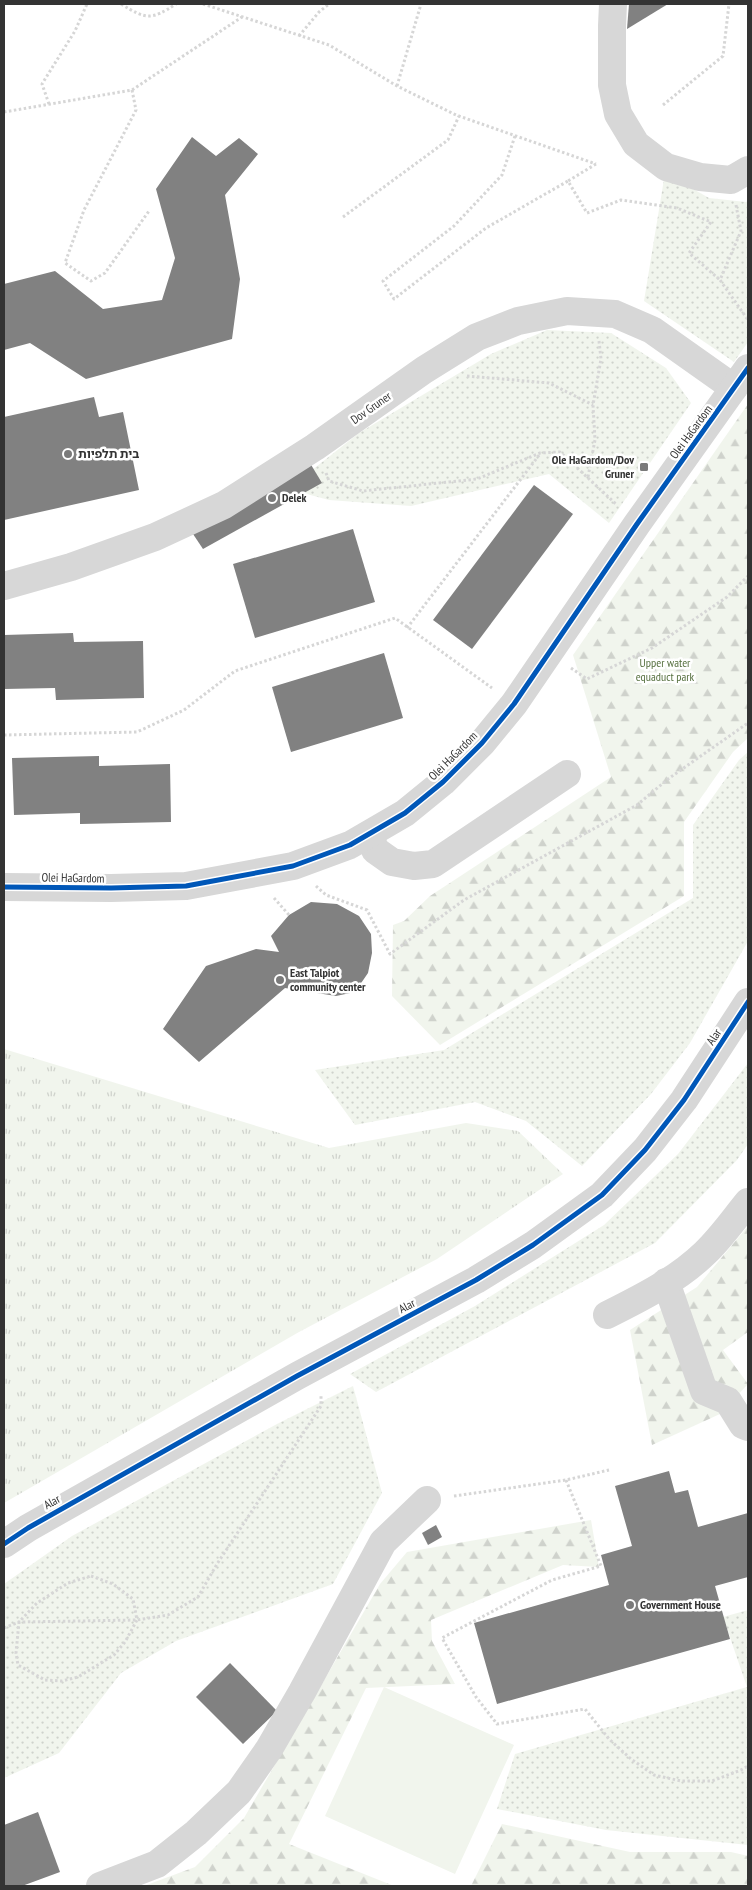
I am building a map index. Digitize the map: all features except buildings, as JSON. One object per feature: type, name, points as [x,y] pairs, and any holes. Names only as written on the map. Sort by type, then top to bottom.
[{"type":"street","points":[[613,4],[612,85],[618,114],[636,144],[666,167],[700,177],[740,175]]},
{"type":"street","name":"Dov Gruner","points":[[4,586],[71,567],[155,537],[224,505],[312,449],[424,370],[477,337],[518,321],[567,311],[614,314],[652,330],[741,378]]},
{"type":"street","name":"Olei HaGardom","points":[[4,887],[111,888],[186,886],[293,866],[350,845],[405,813],[443,782],[482,743],[514,704],[637,524],[741,378]]},
{"type":"street","points":[[370,834],[375,850],[392,862],[414,866],[433,864],[567,774]]},
{"type":"street","name":"Alar","points":[[4,1544],[36,1523],[320,1364],[476,1280],[533,1245],[602,1195],[645,1150],[684,1100],[748,1002]]},
{"type":"street","points":[[606,1315],[638,1299],[679,1274],[705,1253],[748,1202]]},
{"type":"street","points":[[666,1282],[704,1391],[728,1402],[743,1425],[748,1427]]},
{"type":"street","points":[[100,1886],[156,1864],[196,1833],[239,1792],[269,1749],[302,1692],[383,1542],[427,1500]]},
{"type":"path","points":[[49,104],[42,84],[74,31],[87,4]]},
{"type":"path","points":[[121,4],[143,16],[157,16],[176,4]]},
{"type":"path","points":[[203,4],[329,46],[398,86],[459,116],[596,164],[486,228],[394,299],[383,281],[454,226],[502,176],[515,136]]},
{"type":"path","points":[[299,36],[319,12],[330,4]]},
{"type":"path","points":[[398,86],[421,4]]},
{"type":"path","points":[[663,105],[723,56],[729,4]]},
{"type":"path","points":[[4,112],[132,90],[243,17]]},
{"type":"path","points":[[132,90],[136,110],[84,210],[65,263],[91,281],[105,273],[149,211]]},
{"type":"path","points":[[343,217],[448,140],[459,116]]},
{"type":"path","points":[[720,280],[742,231],[740,175]]},
{"type":"path","points":[[568,181],[587,213],[621,200],[677,208],[711,222],[688,253],[720,280],[748,320]]},
{"type":"path","points":[[588,477],[595,440],[593,405],[601,359],[597,313]]},
{"type":"path","points":[[424,370],[477,378],[549,383],[593,405]]},
{"type":"path","points":[[312,449],[329,481],[363,491],[477,479],[540,453],[560,452],[637,524]]},
{"type":"path","points":[[407,628],[540,453]]},
{"type":"path","points":[[549,653],[587,679],[652,648],[727,597],[748,576]]},
{"type":"path","points":[[4,735],[137,732],[184,710],[235,671],[395,618],[514,704]]},
{"type":"path","points":[[293,866],[326,895],[367,910],[390,954],[464,900],[637,805],[668,779],[748,723]]},
{"type":"path","points":[[4,1628],[19,1622],[137,1620],[168,1615],[198,1597],[321,1406],[320,1364]]},
{"type":"path","points":[[427,1500],[566,1480],[609,1470]]},
{"type":"path","points":[[566,1480],[601,1566],[552,1580],[442,1638],[476,1697],[497,1724],[585,1709],[609,1739],[631,1759],[654,1775],[681,1781],[712,1781],[748,1766]]},
{"type":"path","points":[[91,1576],[113,1584],[133,1599],[137,1620],[125,1642],[114,1655],[78,1677],[62,1682],[46,1680],[18,1664],[16,1653],[19,1622],[37,1603],[68,1583],[91,1576]]},
{"type":"green space","points":[[665,173],[709,198],[748,201],[748,342],[734,362],[644,301]]},
{"type":"green space","points":[[547,330],[611,333],[666,368],[691,403],[609,523],[549,474],[411,506],[329,500],[288,489],[359,433],[491,354]]},
{"type":"green space","name":"Upper water equaduct park","points":[[748,404],[748,738],[733,752],[684,822],[684,896],[440,1045],[392,996],[393,925],[404,921],[430,896],[611,777],[573,655]]},
{"type":"green space","points":[[748,752],[748,941],[690,1043],[651,1094],[582,1166],[526,1121],[475,1102],[355,1125],[315,1070],[444,1050],[693,898],[693,825],[739,760]]},
{"type":"green space","points":[[4,1049],[329,1148],[466,1123],[518,1131],[563,1174],[437,1259],[299,1332],[4,1503]]},
{"type":"green space","points":[[748,1063],[748,1144],[737,1160],[655,1243],[376,1392],[350,1374],[475,1306],[604,1225],[678,1154]]},
{"type":"green space","points":[[748,1226],[748,1332],[723,1350],[748,1384],[720,1414],[652,1445],[630,1330],[697,1287]]},
{"type":"green space","points":[[353,1386],[382,1493],[333,1584],[176,1641],[121,1673],[59,1753],[4,1778],[4,1584],[72,1536],[277,1424]]},
{"type":"green space","points":[[591,1520],[599,1567],[563,1565],[431,1620],[432,1641],[455,1684],[366,1688],[289,1844],[394,1886],[144,1886],[195,1867],[244,1818],[380,1584],[407,1552]]},
{"type":"green space","points":[[748,1610],[748,1845],[606,1830],[497,1809],[515,1754],[747,1687],[723,1617]]},
{"type":"green space","points":[[384,1687],[514,1745],[455,1874],[325,1816]]},
{"type":"green space","points":[[502,1824],[630,1852],[731,1852],[748,1856],[748,1886],[471,1886]]},
{"type":"cycle path","points":[[4,887],[111,888],[186,886],[293,866],[350,845],[405,813],[443,782],[482,743],[514,704],[637,524],[748,368]]},
{"type":"cycle path","points":[[4,1544],[28,1528],[297,1376],[476,1280],[533,1245],[602,1195],[645,1150],[684,1100],[748,1002]]},
{"type":"place","name":"בית תלפיות","points":[[68,454]]},
{"type":"place","name":"Ole HaGardom/Dov Gruner","points":[[644,467]]},
{"type":"place","name":"Delek","points":[[272,498]]},
{"type":"place","name":"East Talpiot community center","points":[[280,980]]},
{"type":"place","name":"Government House","points":[[630,1605]]}]
